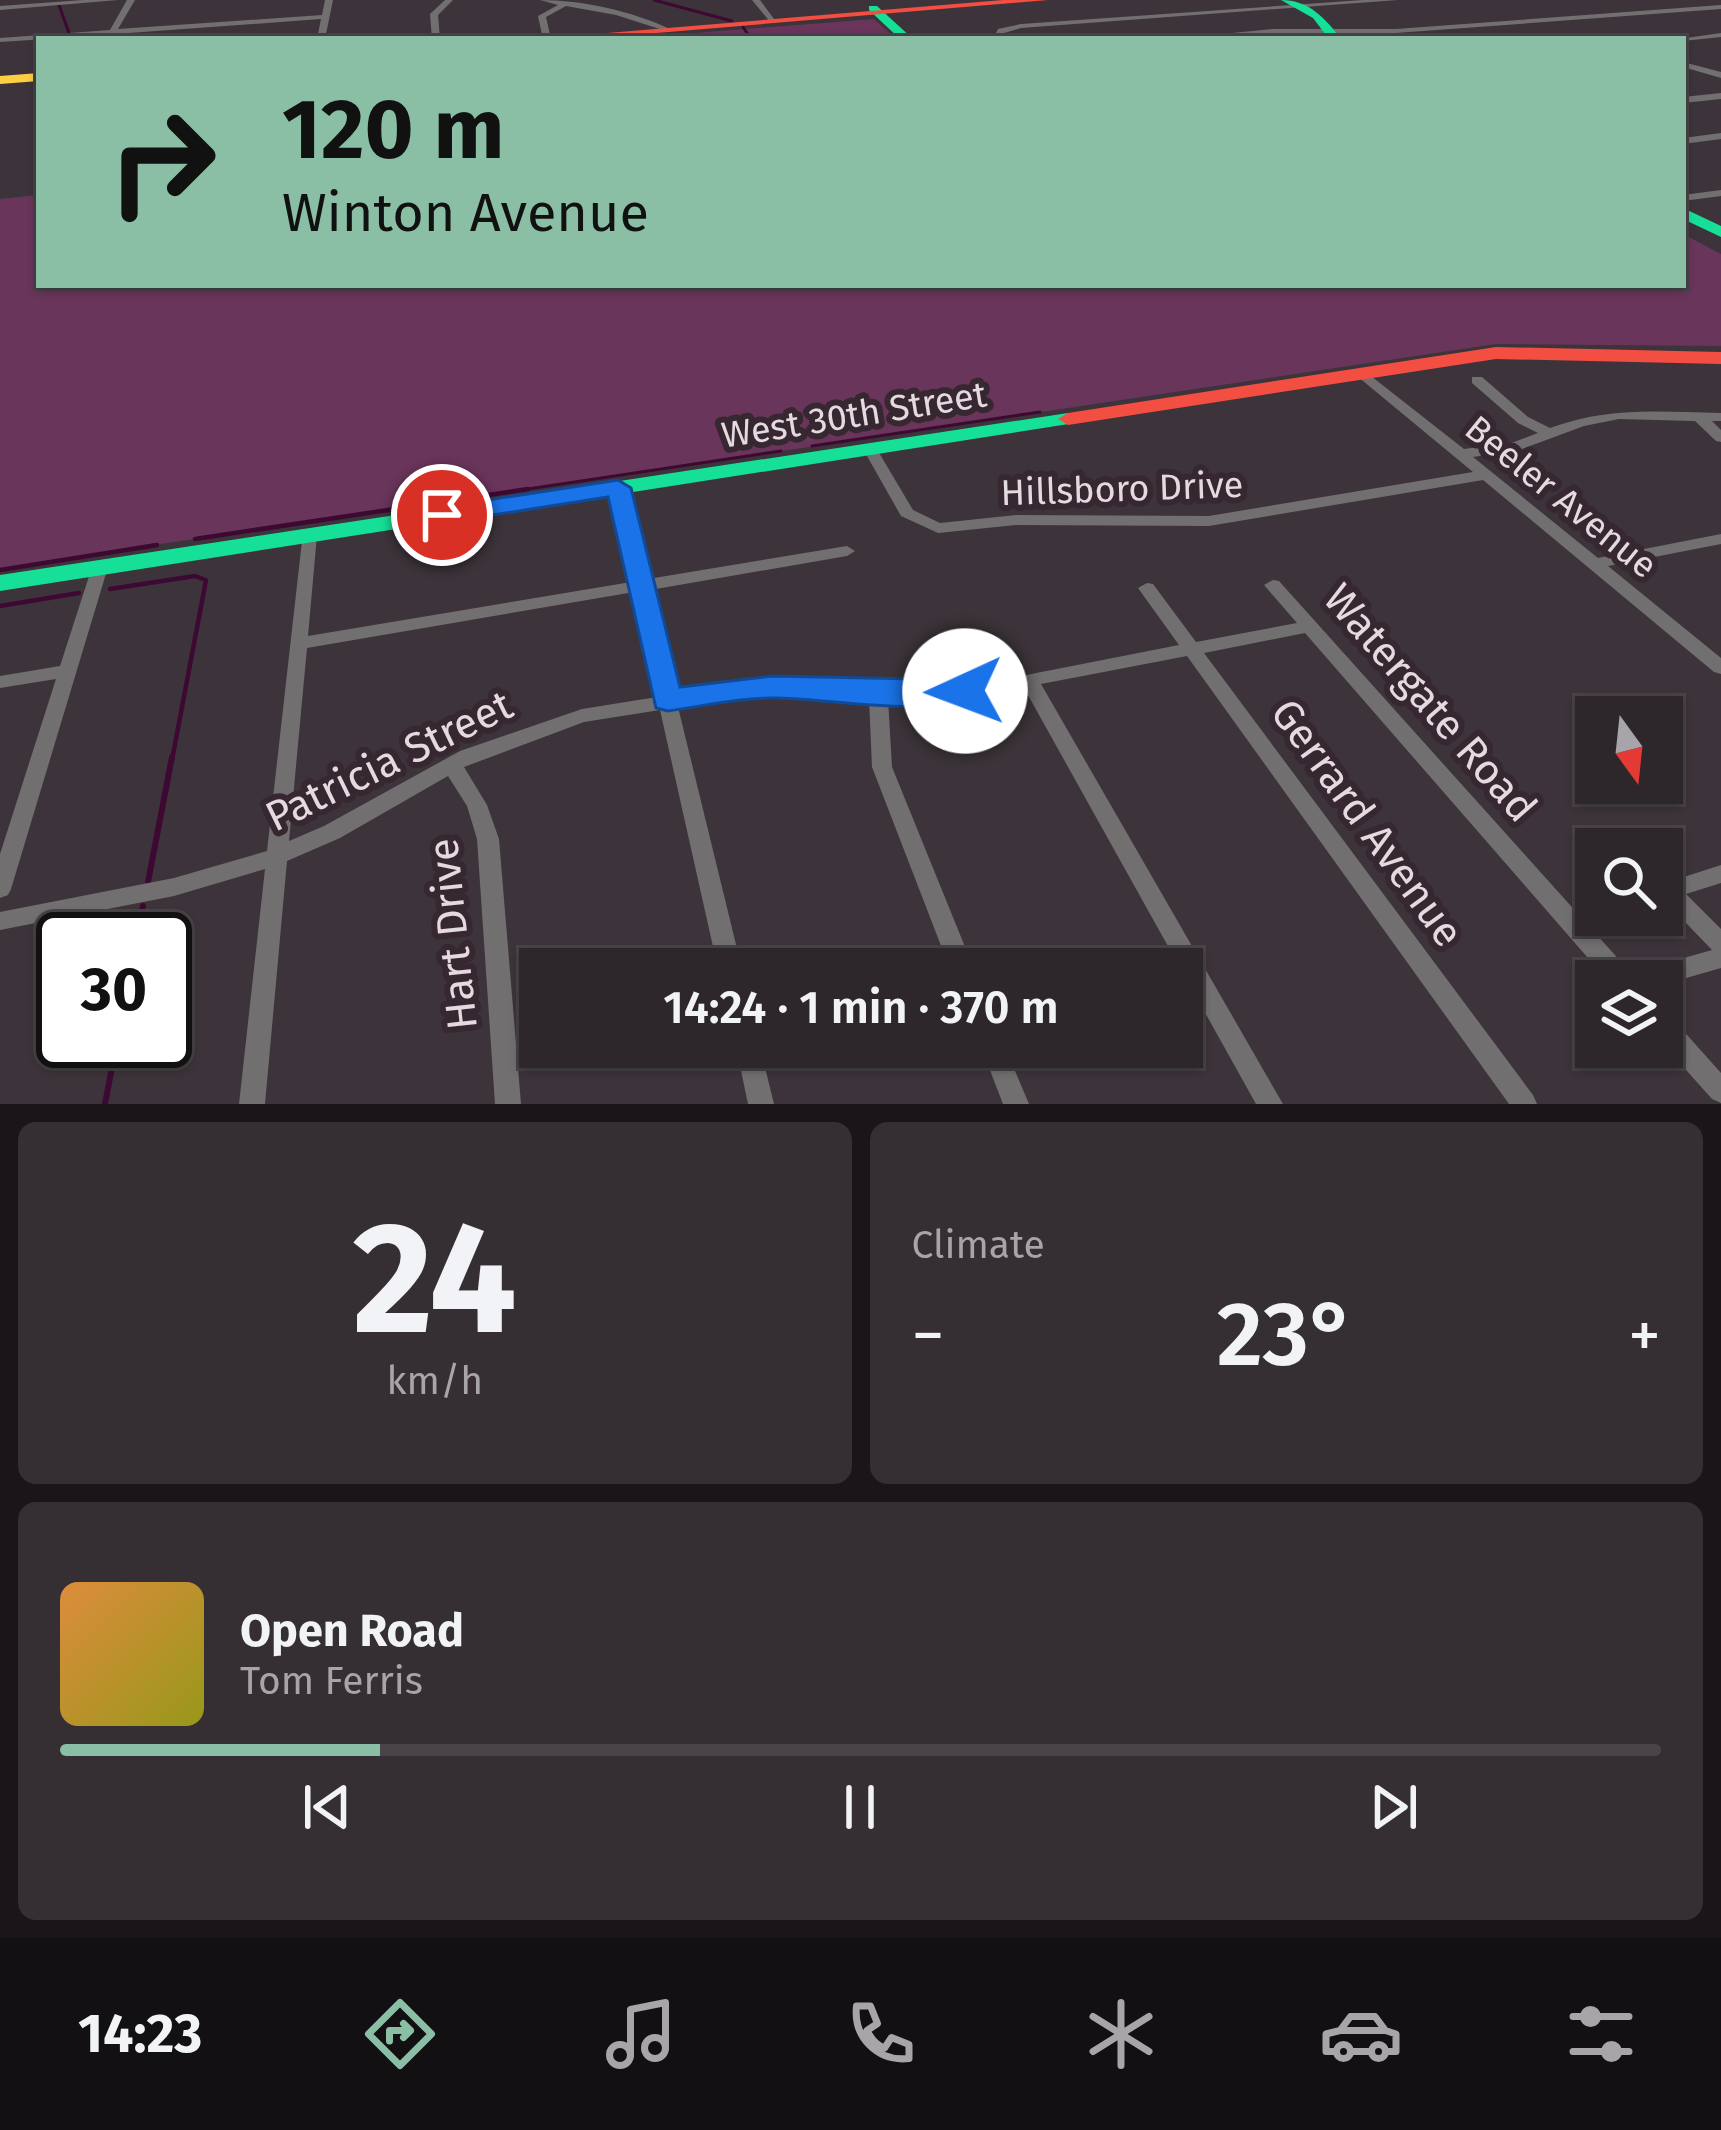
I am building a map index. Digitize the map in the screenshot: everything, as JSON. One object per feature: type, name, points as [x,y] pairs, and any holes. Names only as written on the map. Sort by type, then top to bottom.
[{"type":"street","points":[[0,8],[114,0]]},
{"type":"street","points":[[110,35],[130,0]]},
{"type":"street","points":[[322,36],[329,0]]},
{"type":"street","points":[[436,36],[434,14],[449,0]]},
{"type":"street","points":[[544,0],[617,13],[666,29]]},
{"type":"street","points":[[756,0],[774,21]]},
{"type":"street","points":[[630,36],[871,6],[1042,0]]},
{"type":"street","points":[[998,36],[999,31],[1021,26],[1394,0]]},
{"type":"street","points":[[544,36],[542,16],[566,3]]},
{"type":"street","points":[[1293,4],[1320,19],[1332,35]]},
{"type":"street","points":[[1293,36],[1396,32],[1683,4],[1721,8]]},
{"type":"street","points":[[1683,4],[1721,22]]},
{"type":"street","points":[[871,6],[904,36]]},
{"type":"street","points":[[1610,6],[1627,12]]},
{"type":"street","points":[[110,35],[325,17]]},
{"type":"street","points":[[0,40],[36,38]]},
{"type":"street","points":[[1686,39],[1721,39]]},
{"type":"street","points":[[1686,65],[1721,75]]},
{"type":"street","points":[[0,80],[36,77]]},
{"type":"street","points":[[1686,100],[1721,96]]},
{"type":"street","points":[[1686,141],[1721,136]]},
{"type":"street","points":[[1686,198],[1721,193]]},
{"type":"street","points":[[1686,214],[1721,232]]},
{"type":"street","name":"West 30th Street","points":[[0,583],[1521,352],[1721,358]]},
{"type":"street","name":"Beeler Avenue","points":[[1362,373],[1721,668]]},
{"type":"street","points":[[1477,380],[1522,421],[1550,434]]},
{"type":"street","points":[[1461,454],[1517,446],[1585,421],[1618,415],[1721,417]]},
{"type":"street","points":[[1698,416],[1721,438]]},
{"type":"street","name":"Hillsboro Drive","points":[[870,449],[907,513],[925,524],[951,528],[1016,520],[1209,521],[1485,475]]},
{"type":"street","points":[[618,488],[725,948]]},
{"type":"street","points":[[252,1104],[309,535]]},
{"type":"street","points":[[1594,564],[1721,538]]},
{"type":"street","points":[[298,644],[847,551]]},
{"type":"street","points":[[0,889],[100,567]]},
{"type":"street","name":"Watergate Road","points":[[1273,584],[1604,960]]},
{"type":"street","name":"Gerrard Avenue","points":[[1147,588],[1524,1104]]},
{"type":"street","name":"Patricia Street","points":[[0,921],[174,887],[276,856],[332,832],[452,763],[551,724],[668,700],[772,687],[958,692],[1310,626]]},
{"type":"street","points":[[0,682],[68,671]]},
{"type":"street","points":[[1030,681],[1270,1104]]},
{"type":"street","points":[[878,692],[882,767],[954,948]]},
{"type":"street","name":"Hart Drive","points":[[452,763],[477,805],[488,839],[508,1104]]},
{"type":"street","points":[[1721,874],[1669,891],[1721,944]]},
{"type":"street","points":[[1683,969],[1721,958]]},
{"type":"street","points":[[1683,1048],[1721,1091]]},
{"type":"street","points":[[753,1068],[761,1104]]},
{"type":"street","points":[[1001,1068],[1016,1104]]},
{"type":"shaded area","points":[[874,19],[893,36],[668,36]]},
{"type":"shaded area","points":[[36,195],[36,288],[1686,288],[1686,236],[1721,254],[1721,346],[1496,344],[0,568],[0,199]]},
{"type":"waterway","points":[[654,0],[732,21]]},
{"type":"waterway","points":[[59,5],[69,33]]},
{"type":"waterway","points":[[743,27],[749,36]]},
{"type":"waterway","points":[[812,446],[1040,412]]},
{"type":"waterway","points":[[508,492],[781,451]]},
{"type":"waterway","points":[[195,539],[528,489]]},
{"type":"waterway","points":[[0,570],[157,545]]},
{"type":"waterway","points":[[110,589],[195,576],[206,580],[172,760]]},
{"type":"waterway","points":[[0,606],[79,593]]},
{"type":"waterway","points":[[148,882],[172,757]]},
{"type":"waterway","points":[[142,912],[143,906]]},
{"type":"waterway","points":[[105,1104],[112,1068]]},
{"type":"traffic: fast","points":[[1286,0],[1317,16],[1333,36]]},
{"type":"traffic: fast","points":[[873,8],[904,36]]},
{"type":"traffic: fast","points":[[1686,214],[1721,232]]},
{"type":"traffic: fast","points":[[0,583],[1068,419]]},
{"type":"traffic: slow","points":[[0,80],[36,77]]},
{"type":"traffic: jam","points":[[580,36],[1043,0]]},
{"type":"traffic: jam","points":[[1068,419],[1496,353],[1721,358]]},
{"type":"route","points":[[442,515],[618,488],[668,700],[772,687],[920,694],[965,691]]}]
